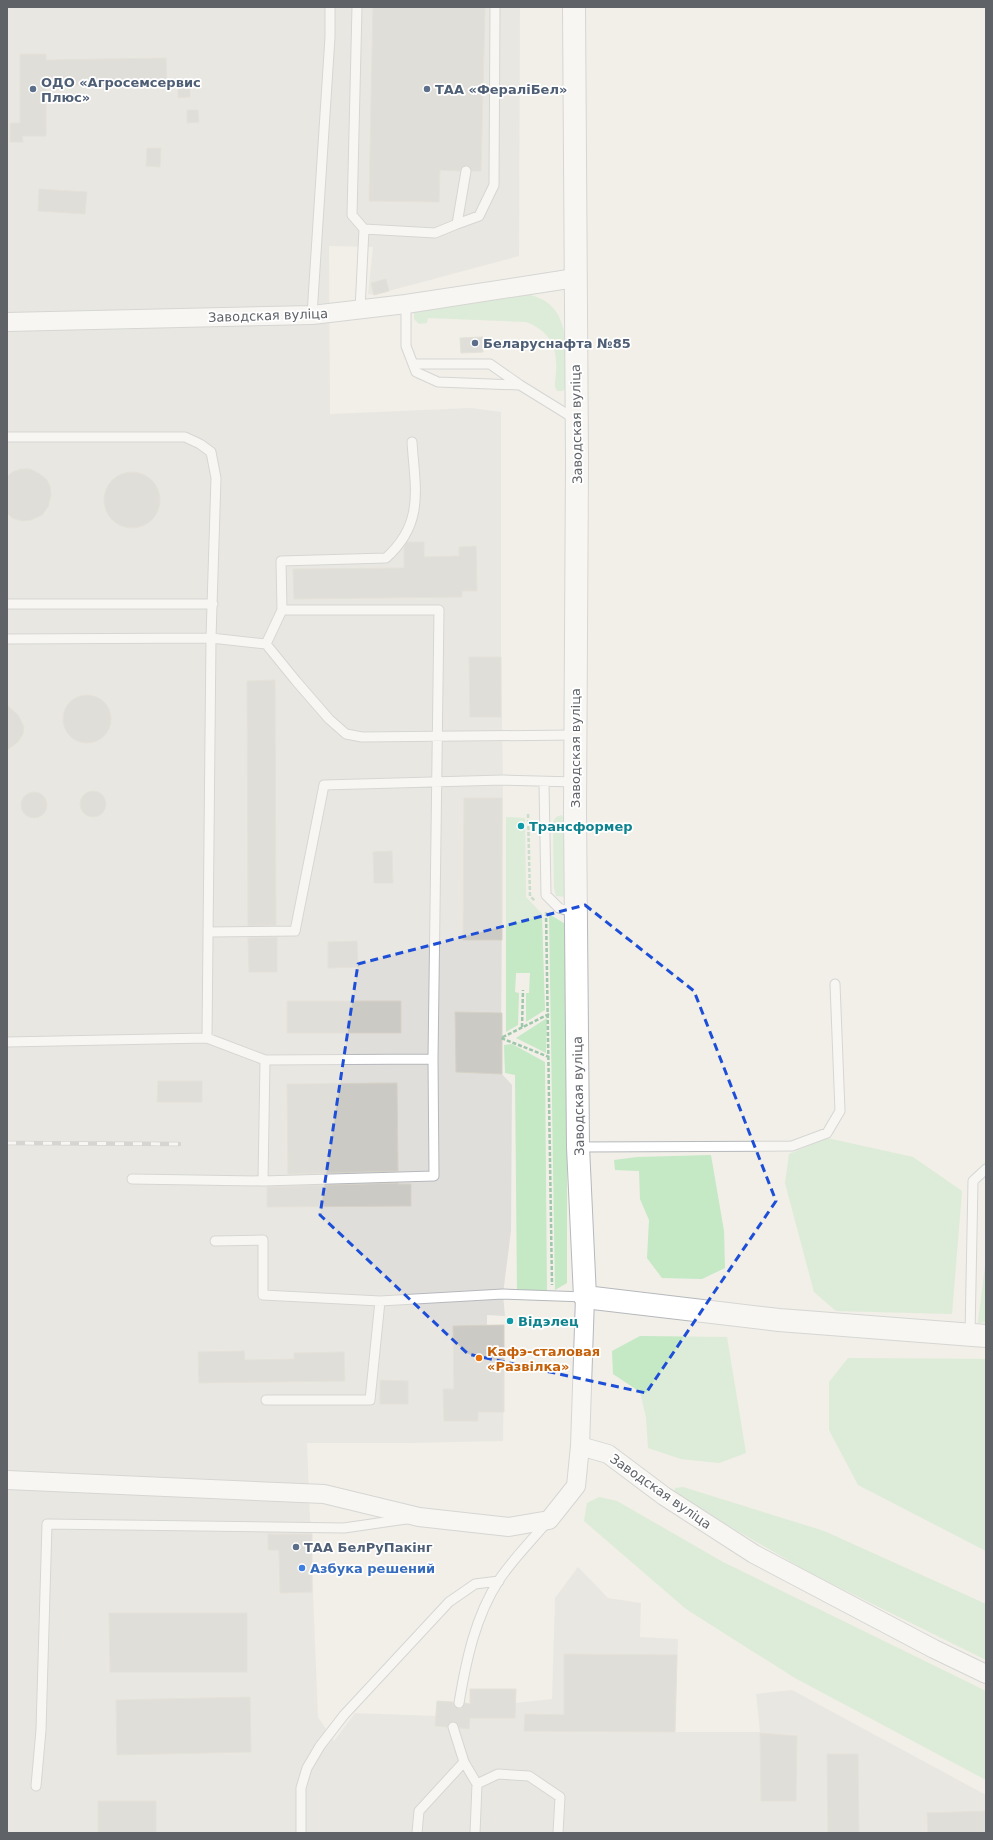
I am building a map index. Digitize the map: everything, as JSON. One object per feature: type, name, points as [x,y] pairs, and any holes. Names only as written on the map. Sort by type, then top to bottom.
[{"type":"street","name":"Заводская вуліца","points":[[574,7],[575,419],[577,462],[575,782],[578,1148],[585,1297],[580,1446],[608,1454],[664,1496],[754,1554],[934,1649],[986,1674]]},
{"type":"street","name":"Заводская вуліца","points":[[7,322],[312,315],[406,304],[575,278]]},
{"type":"street","points":[[585,1297],[779,1320],[978,1336]]},
{"type":"street","points":[[7,1480],[324,1494],[419,1516],[510,1527],[549,1520],[576,1486],[580,1446]]},
{"type":"lane","points":[[312,315],[330,36],[330,7]]},
{"type":"lane","points":[[357,7],[352,214],[364,229],[360,310]]},
{"type":"lane","points":[[364,229],[435,233],[479,216],[494,185],[495,7]]},
{"type":"lane","points":[[457,224],[466,171]]},
{"type":"lane","points":[[406,304],[406,346],[416,372],[438,382],[520,385]]},
{"type":"lane","points":[[413,364],[490,364],[520,385],[575,419]]},
{"type":"lane","points":[[7,437],[185,437],[200,444],[211,452],[216,478],[211,638],[207,1038]]},
{"type":"lane","points":[[266,644],[282,610],[281,561],[386,558],[397,548],[410,529],[414,513],[415,502],[412,442]]},
{"type":"lane","points":[[7,604],[213,604]]},
{"type":"lane","points":[[132,1179],[263,1181],[434,1176],[433,1059],[439,610],[282,610]]},
{"type":"lane","points":[[7,639],[211,638],[266,644],[329,719],[346,734],[362,737],[576,735]]},
{"type":"lane","points":[[208,932],[295,931],[324,785],[503,780],[544,783],[575,782]]},
{"type":"lane","points":[[544,783],[546,896],[559,908],[576,913]]},
{"type":"lane","points":[[578,1148],[792,1146],[827,1133],[840,1111],[835,984]]},
{"type":"lane","points":[[7,1042],[207,1038],[265,1060],[433,1059]]},
{"type":"lane","points":[[263,1181],[265,1060]]},
{"type":"lane","points":[[978,1336],[973,1181],[986,1169]]},
{"type":"lane","points":[[215,1241],[263,1240],[263,1294],[380,1301],[503,1294],[585,1297]]},
{"type":"lane","points":[[266,1400],[370,1400],[380,1301]]},
{"type":"lane","points":[[36,1786],[40,1730],[47,1524],[344,1528],[419,1516]]},
{"type":"lane","points":[[459,1703],[465,1664],[479,1619],[499,1580],[549,1520]]},
{"type":"lane","points":[[301,1833],[301,1788],[307,1768],[325,1740],[344,1715],[449,1602],[475,1584],[499,1580]]},
{"type":"lane","points":[[453,1727],[464,1762],[477,1784],[475,1833]]},
{"type":"lane","points":[[417,1833],[419,1811],[464,1762]]},
{"type":"lane","points":[[477,1784],[498,1774],[529,1776],[560,1797],[558,1833]]},
{"type":"path","points":[[528,814],[530,896],[536,902]]},
{"type":"path","points":[[541,907],[546,913],[549,1014],[552,1296]]},
{"type":"path","points":[[522,1028],[523,990]]},
{"type":"path","points":[[549,1014],[501,1038],[549,1057]]},
{"type":"highlighted area","points":[[585,905],[694,991],[776,1201],[646,1393],[468,1354],[320,1215],[358,964]]},
{"type":"shaded area","points":[[7,7],[520,7],[519,256],[374,295],[368,294],[373,247],[329,246],[330,414],[471,408],[501,412],[501,657],[503,780],[501,1039],[502,1074],[512,1085],[511,1231],[503,1294],[505,1316],[487,1315],[487,1325],[504,1325],[503,1441],[307,1443],[318,1717],[334,1741],[355,1713],[436,1716],[437,1701],[470,1704],[470,1689],[516,1689],[516,1703],[552,1699],[555,1598],[578,1567],[608,1598],[641,1603],[640,1637],[678,1639],[675,1732],[760,1732],[756,1694],[792,1690],[986,1795],[986,1833],[7,1833]]},
{"type":"green space","points":[[526,294],[541,299],[552,307],[559,317],[566,342],[567,384],[563,391],[557,391],[555,386],[556,355],[551,341],[541,330],[526,322],[428,318],[427,323],[419,324],[414,319],[414,313],[418,308]]},
{"type":"green space","points":[[562,815],[565,824],[567,897],[556,896],[554,888],[553,822],[556,817]]},
{"type":"green space","points":[[506,817],[525,818],[526,897],[542,914],[545,1010],[526,1022],[526,993],[529,993],[530,973],[516,973],[515,992],[519,993],[518,1025],[506,1032]]},
{"type":"green space","points":[[549,914],[567,925],[567,1283],[555,1290]]},
{"type":"green space","points":[[547,1018],[546,1053],[516,1038]]},
{"type":"green space","points":[[512,1044],[545,1062],[547,1293],[517,1292],[515,1075],[505,1073],[504,1045]]},
{"type":"green space","points":[[827,1138],[913,1157],[962,1191],[952,1314],[836,1311],[814,1292],[785,1183],[789,1154]]},
{"type":"green space","points":[[711,1155],[724,1231],[725,1268],[702,1279],[662,1278],[647,1258],[649,1220],[640,1199],[639,1171],[615,1170],[614,1160],[637,1157]]},
{"type":"green space","points":[[986,1258],[986,1322],[978,1323],[978,1322]]},
{"type":"green space","points":[[640,1336],[727,1337],[746,1453],[719,1463],[681,1459],[648,1448],[646,1417],[640,1392],[613,1374],[612,1351]]},
{"type":"green space","points":[[848,1358],[986,1359],[986,1551],[858,1485],[829,1430],[829,1382]]},
{"type":"green space","points":[[683,1487],[824,1531],[986,1604],[986,1660],[812,1574],[677,1496],[674,1491],[675,1488]]},
{"type":"green space","points":[[599,1497],[617,1501],[723,1562],[986,1691],[986,1780],[795,1678],[686,1609],[584,1521],[587,1503]]},
{"type":"building","name":"ТАА «ФераліБел»","points":[[373,7],[485,7],[481,171],[472,171],[467,165],[462,167],[460,171],[440,170],[439,202],[369,201]]},
{"type":"building","points":[[20,54],[46,54],[46,60],[166,58],[167,84],[46,86],[46,136],[22,136],[23,142],[10,142],[10,123],[20,123]]},
{"type":"building","points":[[190,84],[190,97],[178,98],[178,85]]},
{"type":"building","points":[[187,110],[198,110],[199,122],[187,123]]},
{"type":"building","points":[[147,148],[161,148],[160,167],[146,166]]},
{"type":"building","points":[[39,189],[87,192],[85,214],[38,211]]},
{"type":"building","points":[[386,279],[389,291],[374,295],[371,283]]},
{"type":"building","points":[[483,337],[483,352],[461,353],[460,338]]},
{"type":"building","points":[[21,469],[30,469],[40,474],[47,480],[50,486],[51,495],[48,507],[42,515],[31,520],[22,521],[12,518],[7,513],[7,477],[12,472]]},
{"type":"building","points":[[132,472],[143,474],[152,480],[158,489],[160,500],[158,511],[152,520],[143,526],[132,528],[121,526],[112,520],[106,511],[104,500],[106,489],[112,480],[121,474]]},
{"type":"building","points":[[407,542],[424,542],[424,557],[459,556],[459,547],[476,546],[477,591],[462,591],[462,597],[294,599],[293,569],[404,568],[404,547]]},
{"type":"building","points":[[469,657],[501,657],[501,717],[470,717]]},
{"type":"building","points":[[275,680],[276,925],[248,926],[247,681]]},
{"type":"building","points":[[82,695],[92,695],[104,702],[111,714],[111,724],[104,736],[92,743],[82,743],[74,739],[67,732],[63,724],[63,714],[67,706],[74,699]]},
{"type":"building","points":[[7,705],[18,715],[24,727],[23,734],[18,742],[7,750]]},
{"type":"building","points":[[93,791],[102,795],[106,804],[102,813],[93,817],[84,813],[80,804],[84,795]]},
{"type":"building","points":[[34,792],[43,796],[47,805],[43,814],[34,818],[25,814],[21,805],[25,796]]},
{"type":"building","points":[[464,798],[502,798],[502,940],[463,940]]},
{"type":"building","points":[[392,851],[393,883],[374,883],[373,852]]},
{"type":"building","points":[[277,937],[277,972],[249,972],[248,938]]},
{"type":"building","points":[[357,941],[358,967],[328,968],[328,942]]},
{"type":"building","points":[[287,1001],[401,1001],[401,1033],[287,1033]]},
{"type":"building","points":[[455,1012],[502,1013],[502,1074],[456,1072]]},
{"type":"building","points":[[158,1081],[202,1081],[202,1102],[157,1102]]},
{"type":"building","points":[[397,1083],[398,1171],[288,1174],[287,1084]]},
{"type":"building","points":[[398,1183],[411,1184],[411,1206],[267,1207],[267,1187]]},
{"type":"building","name":"Кафэ-сталовая «Развілка»","points":[[504,1325],[504,1412],[478,1412],[478,1421],[444,1421],[443,1389],[454,1389],[453,1326]]},
{"type":"building","points":[[244,1351],[245,1360],[294,1359],[294,1353],[344,1352],[345,1381],[199,1383],[198,1352]]},
{"type":"building","points":[[380,1380],[408,1381],[408,1404],[380,1404]]},
{"type":"building","points":[[268,1534],[312,1534],[312,1592],[280,1593],[279,1550],[268,1550]]},
{"type":"building","points":[[109,1613],[247,1613],[247,1672],[110,1672]]},
{"type":"building","points":[[564,1654],[677,1655],[675,1732],[524,1731],[525,1714],[564,1715]]},
{"type":"building","points":[[470,1689],[516,1689],[515,1718],[470,1718],[469,1729],[460,1728],[454,1721],[449,1723],[447,1727],[435,1726],[437,1701],[453,1702],[455,1707],[461,1709],[465,1703],[470,1704]]},
{"type":"building","points":[[250,1697],[251,1752],[117,1755],[116,1700]]},
{"type":"building","points":[[760,1733],[797,1736],[796,1801],[761,1801]]},
{"type":"building","points":[[827,1754],[858,1754],[859,1833],[828,1833]]},
{"type":"building","points":[[98,1801],[156,1801],[156,1833],[98,1833]]},
{"type":"building","points":[[986,1811],[986,1833],[928,1833],[927,1813]]},
{"type":"railway","points":[[7,1143],[179,1144]]},
{"type":"place","name":"ОДО «Агросемсервис Плюс»","points":[[33,89]]},
{"type":"place","name":"ТАА «ФераліБел»","points":[[427,89]]},
{"type":"place","name":"Беларуснафта №85","points":[[475,343]]},
{"type":"place","name":"Трансформер","points":[[521,826]]},
{"type":"place","name":"Відэлец","points":[[510,1321]]},
{"type":"place","name":"Кафэ-сталовая «Развілка»","points":[[479,1358]]},
{"type":"place","name":"ТАА БелРуПакінг","points":[[296,1547]]},
{"type":"place","name":"Азбука решений","points":[[302,1568]]}]
